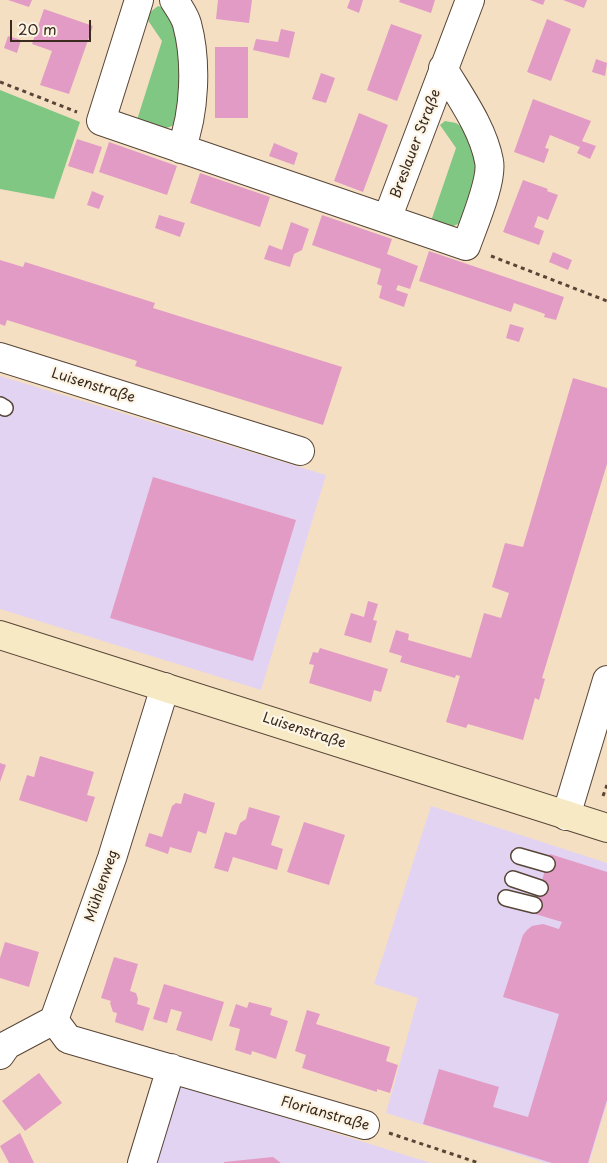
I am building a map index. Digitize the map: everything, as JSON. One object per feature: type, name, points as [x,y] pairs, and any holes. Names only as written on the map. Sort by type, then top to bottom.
[{"type":"main road","name":"Luisenstraße","points":[[0,635],[607,828]]},
{"type":"street","points":[[139,0],[101,121],[466,246]]},
{"type":"street","points":[[174,0],[187,23],[193,65],[190,114],[187,134],[181,149]]},
{"type":"street","name":"Breslauer Straße","points":[[387,219],[470,0]]},
{"type":"street","name":"Breslauer Straße","points":[[444,68],[478,128],[490,162],[486,189],[466,246]]},
{"type":"street","name":"Luisenstraße","points":[[0,358],[300,451]]},
{"type":"street","points":[[566,816],[607,680]]},
{"type":"street","name":"Mühlenweg","points":[[54,1020],[112,858],[165,687]]},
{"type":"street","points":[[2,1046],[54,1020]]},
{"type":"street","name":"Florianstraße","points":[[54,1020],[68,1039],[365,1125]]},
{"type":"street","points":[[142,1163],[171,1068]]},
{"type":"lane","points":[[519,856],[547,864]]},
{"type":"lane","points":[[513,879],[540,888]]},
{"type":"lane","points":[[506,898],[534,905]]},
{"type":"path","points":[[0,82],[101,121]]},
{"type":"path","points":[[466,246],[607,301]]},
{"type":"path","points":[[603,797],[607,785]]},
{"type":"path","name":"Florianstraße","points":[[365,1125],[479,1163]]},
{"type":"shaded area","points":[[0,376],[326,475],[261,690],[0,609]]},
{"type":"shaded area","points":[[431,806],[607,863],[607,1103],[589,1163],[546,1163],[386,1113],[418,998],[374,984]]},
{"type":"shaded area","points":[[177,1084],[431,1163],[152,1163]]},
{"type":"green space","points":[[158,6],[173,11],[183,65],[177,124],[164,129],[137,120],[162,41],[145,16]]},
{"type":"green space","points":[[0,90],[80,122],[54,199],[0,189]]},
{"type":"green space","points":[[445,121],[456,123],[469,132],[482,163],[477,186],[460,223],[451,227],[431,221],[456,148],[440,125]]},
{"type":"building","points":[[8,0],[32,0],[29,7]]},
{"type":"building","points":[[218,0],[252,0],[249,23],[216,19]]},
{"type":"building","points":[[350,0],[363,0],[359,13],[347,8]]},
{"type":"building","points":[[400,0],[435,0],[431,13],[399,2]]},
{"type":"building","points":[[530,0],[545,0],[543,5]]},
{"type":"building","points":[[563,0],[587,0],[584,8]]},
{"type":"building","points":[[44,9],[93,26],[69,94],[40,85],[52,51],[32,44]]},
{"type":"building","points":[[547,19],[571,29],[551,81],[527,72]]},
{"type":"building","points":[[391,24],[422,35],[397,101],[367,90]]},
{"type":"building","points":[[281,29],[295,32],[289,58],[253,50],[256,39],[278,42]]},
{"type":"building","points":[[8,36],[21,40],[17,53],[4,48]]},
{"type":"building","points":[[215,47],[248,47],[248,118],[215,118]]},
{"type":"building","points":[[596,59],[607,63],[605,76],[592,72]]},
{"type":"building","points":[[321,73],[335,78],[326,103],[312,99]]},
{"type":"building","points":[[533,99],[591,121],[582,141],[596,146],[590,159],[577,153],[580,147],[550,135],[545,148],[549,149],[544,163],[514,152]]},
{"type":"building","points":[[359,113],[388,125],[363,192],[334,181]]},
{"type":"building","points":[[77,139],[102,147],[93,174],[68,166]]},
{"type":"building","points":[[109,142],[177,166],[167,195],[99,172]]},
{"type":"building","points":[[274,143],[298,153],[294,165],[269,156]]},
{"type":"building","points":[[200,173],[270,197],[260,227],[190,203]]},
{"type":"building","points":[[523,180],[548,189],[547,191],[558,195],[548,220],[538,216],[534,227],[544,231],[539,245],[503,232]]},
{"type":"building","points":[[92,191],[104,196],[99,209],[87,205]]},
{"type":"building","points":[[159,215],[185,223],[180,237],[155,228]]},
{"type":"building","points":[[322,215],[392,239],[387,254],[418,266],[410,289],[398,285],[396,290],[408,294],[404,307],[379,298],[382,286],[377,284],[381,269],[312,245]]},
{"type":"building","points":[[291,222],[309,229],[302,250],[294,254],[290,267],[264,259],[269,245],[282,250]]},
{"type":"building","points":[[429,251],[564,297],[556,320],[544,317],[545,314],[514,303],[511,312],[419,281]]},
{"type":"building","points":[[553,252],[572,260],[568,270],[549,262]]},
{"type":"building","points":[[0,260],[23,267],[25,262],[57,272],[155,303],[153,308],[342,367],[323,425],[135,366],[137,361],[7,320],[5,326],[0,324]]},
{"type":"building","points":[[510,324],[524,328],[519,342],[506,338]]},
{"type":"building","points":[[573,378],[607,388],[607,464],[542,678],[545,679],[539,700],[535,698],[523,740],[468,724],[466,728],[446,722],[460,676],[456,675],[455,678],[400,662],[402,656],[389,652],[396,630],[409,634],[408,640],[471,658],[484,613],[501,618],[509,593],[492,587],[505,543],[523,547]]},
{"type":"building","points":[[153,477],[296,520],[253,661],[110,618]]},
{"type":"building","points":[[368,601],[378,604],[373,620],[377,621],[371,643],[344,635],[351,613],[364,617]]},
{"type":"building","points":[[320,648],[388,669],[381,692],[374,690],[371,702],[309,683],[314,665],[309,664],[313,652],[318,653]]},
{"type":"building","points":[[40,756],[94,772],[87,795],[95,797],[87,822],[19,800],[27,775],[34,777]]},
{"type":"building","points":[[0,763],[6,765],[0,782]]},
{"type":"building","points":[[184,793],[215,803],[206,834],[198,831],[191,853],[170,847],[168,854],[145,846],[149,833],[162,837],[172,806],[176,803],[181,804]]},
{"type":"building","points":[[249,807],[280,816],[271,845],[283,849],[277,870],[233,857],[228,872],[214,868],[225,832],[236,835],[240,823],[246,819]]},
{"type":"building","points":[[304,822],[345,835],[329,885],[287,872]]},
{"type":"building","points":[[550,854],[607,872],[607,1100],[588,1163],[552,1163],[423,1124],[439,1069],[499,1087],[493,1107],[528,1117],[559,1014],[503,997],[523,935],[532,926],[543,924],[559,929],[562,922],[532,913]]},
{"type":"building","points":[[5,942],[39,952],[29,987],[0,978],[0,958]]},
{"type":"building","points":[[114,957],[138,964],[130,991],[136,993],[137,1004],[150,1008],[143,1031],[115,1022],[117,1013],[113,1012],[111,1001],[101,998]]},
{"type":"building","points":[[164,984],[224,1002],[212,1041],[176,1030],[182,1012],[171,1009],[167,1023],[153,1019]]},
{"type":"building","points":[[249,1002],[272,1008],[270,1015],[288,1021],[276,1059],[252,1051],[251,1055],[235,1050],[240,1029],[229,1026],[236,1004],[247,1008]]},
{"type":"building","points":[[307,1010],[320,1014],[316,1024],[390,1047],[386,1061],[398,1065],[390,1093],[377,1089],[377,1092],[302,1068],[306,1055],[295,1051]]},
{"type":"building","points":[[39,1073],[62,1103],[25,1131],[2,1101]]},
{"type":"building","points":[[20,1133],[34,1163],[9,1163],[0,1146]]},
{"type":"building","points":[[273,1157],[281,1163],[224,1163],[224,1162]]}]
